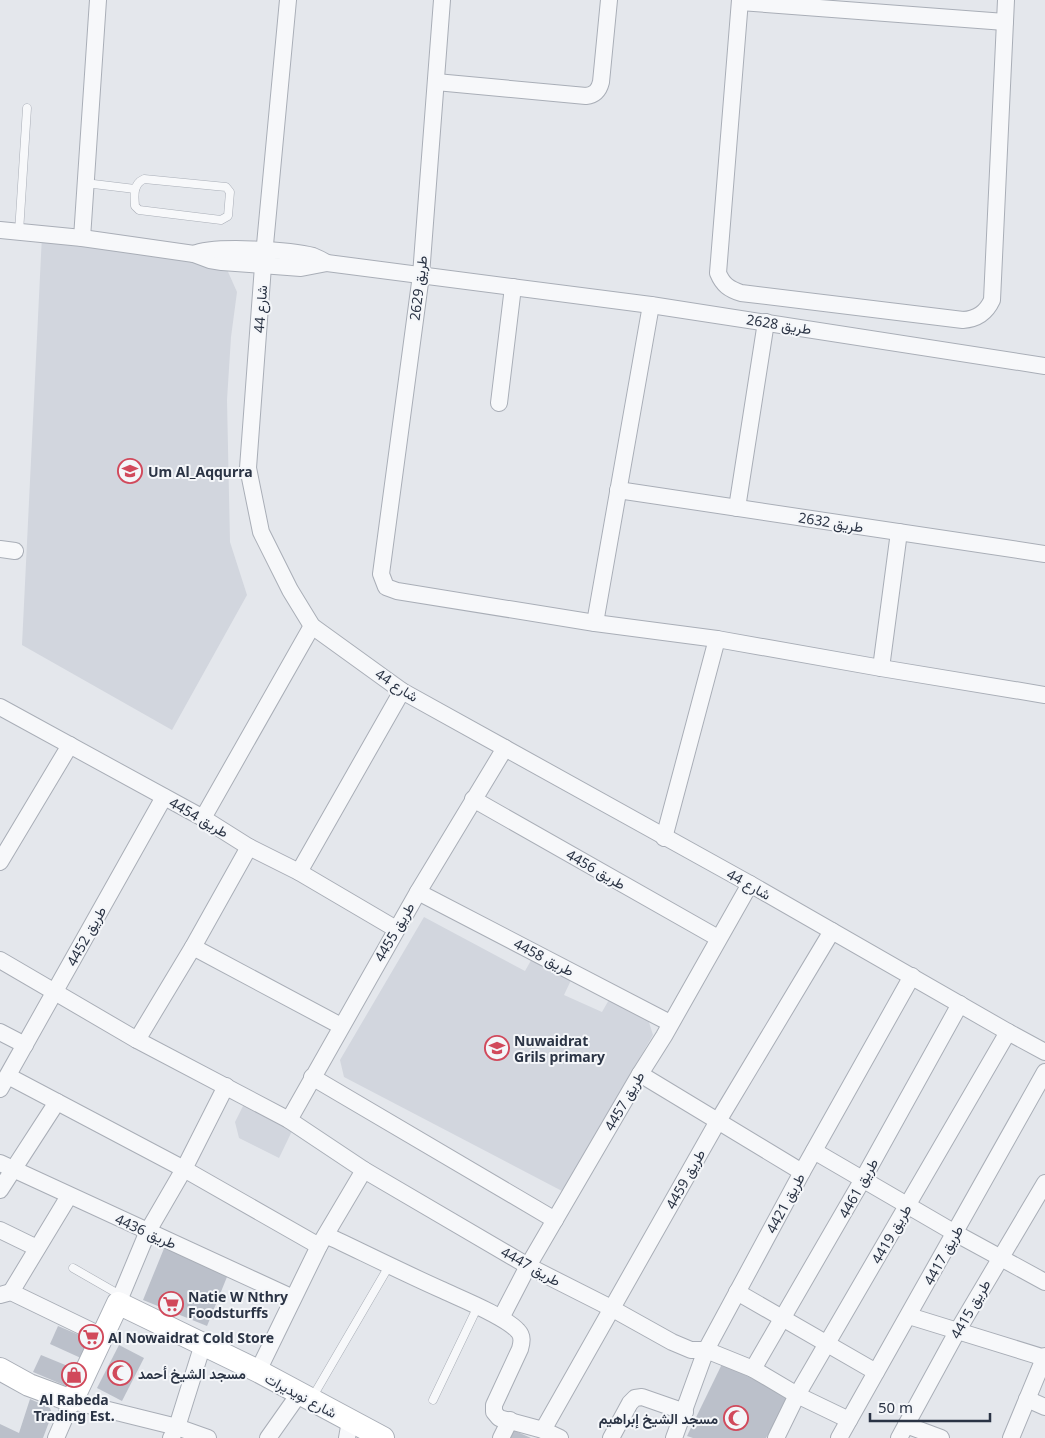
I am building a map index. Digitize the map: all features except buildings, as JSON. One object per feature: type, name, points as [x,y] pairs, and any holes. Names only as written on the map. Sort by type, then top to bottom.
[{"type":"street","points":[[82,238],[98,0]]},
{"type":"street","name":"شارع 44","points":[[288,0],[264,258],[248,468],[261,532],[290,590],[312,626],[402,690],[664,838],[750,884],[1045,1052]]},
{"type":"street","name":"طريق 2629","points":[[442,0],[421,275],[381,574],[386,586],[397,591],[595,623]]},
{"type":"street","points":[[436,82],[586,96],[595,93],[601,82],[609,0]]},
{"type":"street","points":[[1005,22],[740,1],[718,267],[722,283],[730,289],[741,293],[963,320],[972,319],[983,314],[989,308],[992,300],[1005,22],[1006,0]]},
{"type":"street","name":"طريق 2628","points":[[0,230],[82,238],[194,254],[210,249],[264,258],[312,256],[327,263],[651,305],[1045,366]]},
{"type":"street","points":[[499,403],[513,287]]},
{"type":"street","points":[[651,305],[595,623],[717,639],[1045,694]]},
{"type":"street","points":[[738,508],[766,322]]},
{"type":"street","name":"طريق 2632","points":[[618,490],[1045,554]]},
{"type":"street","points":[[881,668],[899,532]]},
{"type":"street","points":[[203,818],[312,626]]},
{"type":"street","points":[[664,838],[717,639]]},
{"type":"street","points":[[299,872],[402,690]]},
{"type":"street","name":"طريق 4454","points":[[0,707],[203,818],[249,847],[299,872],[396,929]]},
{"type":"street","points":[[0,862],[70,745]]},
{"type":"street","name":"طريق 4455","points":[[289,1120],[396,929],[505,748]]},
{"type":"street","name":"طريق 4452","points":[[4,1082],[164,797]]},
{"type":"street","name":"طريق 4456","points":[[473,799],[718,938]]},
{"type":"street","points":[[137,1040],[249,847]]},
{"type":"street","name":"طريق 4457","points":[[501,1318],[528,1266],[664,1036],[750,884]]},
{"type":"street","name":"طريق 4458","points":[[418,892],[670,1023]]},
{"type":"street","name":"طريق 4459","points":[[543,1430],[610,1308],[718,1121],[832,932]]},
{"type":"street","points":[[192,947],[341,1026]]},
{"type":"street","name":"طريق 4447","points":[[0,960],[137,1040],[289,1120],[364,1170],[528,1266],[672,1342],[691,1350],[706,1350],[753,1369],[797,1395],[849,1420]]},
{"type":"street","name":"طريق 4421","points":[[674,1438],[706,1350],[802,1172],[912,976]]},
{"type":"street","name":"طريق 4461","points":[[753,1369],[863,1179],[960,1004]]},
{"type":"street","points":[[0,1032],[25,1045]]},
{"type":"street","name":"طريق 4419","points":[[778,1437],[797,1395],[1008,1032]]},
{"type":"street","name":"طريق 4417","points":[[839,1438],[1045,1072]]},
{"type":"street","points":[[640,1074],[802,1172]]},
{"type":"street","points":[[312,1077],[556,1220]]},
{"type":"street","points":[[4,1082],[57,1102],[322,1240],[388,1266],[501,1318],[518,1331],[522,1339],[520,1349],[494,1405],[493,1408],[496,1416],[543,1430],[560,1438]]},
{"type":"street","points":[[56,1438],[148,1231],[184,1169],[226,1086]]},
{"type":"street","points":[[0,1190],[7,1166],[57,1102]]},
{"type":"street","points":[[814,1151],[955,1233],[1045,1282]]},
{"type":"street","name":"طريق 4436","points":[[7,1166],[293,1298]]},
{"type":"street","points":[[258,1371],[322,1240],[364,1170]]},
{"type":"street","name":"طريق 4415","points":[[903,1431],[958,1330],[1045,1183]]},
{"type":"street","points":[[69,1196],[6,1294],[102,1336]]},
{"type":"street","points":[[0,1230],[37,1248]]},
{"type":"street","points":[[738,1292],[876,1372]]},
{"type":"street","name":"شارع نويديرات","points":[[119,1299],[305,1397],[348,1430],[383,1438]]},
{"type":"street","points":[[909,1316],[1045,1357],[1011,1438]]},
{"type":"street","points":[[174,1433],[203,1344]]},
{"type":"street","points":[[0,1369],[30,1385],[72,1401],[174,1433],[208,1438]]},
{"type":"street","points":[[268,1438],[305,1397]]},
{"type":"street","points":[[611,1438],[634,1398],[642,1397],[685,1412]]},
{"type":"street","points":[[1027,1399],[1045,1407]]},
{"type":"street","points":[[501,1438],[510,1420]]},
{"type":"street","points":[[903,1431],[942,1438]]},
{"type":"lane","points":[[19,232],[27,108]]},
{"type":"lane","points":[[144,179],[223,186],[230,192],[228,216],[221,220],[139,210],[135,206],[135,189],[138,183],[144,179]]},
{"type":"lane","points":[[86,183],[135,189]]},
{"type":"lane","points":[[305,1397],[388,1266]]},
{"type":"lane","points":[[73,1268],[119,1299]]},
{"type":"lane","points":[[433,1400],[478,1306]]},
{"type":"shaded area","name":"Um Al_Aqqurra","points":[[42,235],[225,265],[237,292],[231,337],[227,400],[230,542],[247,595],[172,730],[22,645]]},
{"type":"shaded area","name":"Nuwaidrat Grils primary","points":[[424,917],[525,971],[534,955],[573,976],[564,995],[602,1012],[610,998],[647,1016],[653,1035],[562,1191],[344,1077],[340,1060]]},
{"type":"shaded area","points":[[245,1102],[293,1129],[279,1158],[239,1138],[235,1122]]},
{"type":"place","name":"Um Al_Aqqurra","points":[[130,471]]},
{"type":"place","name":"Nuwaidrat Grils primary","points":[[497,1048]]},
{"type":"place","name":"Natie W Nthry Foodsturffs","points":[[171,1304]]},
{"type":"place","name":"Al Nowaidrat Cold Store","points":[[91,1337]]},
{"type":"place","name":"مسجد الشيخ أحمد","points":[[120,1373]]},
{"type":"place","name":"Al Rabeda Trading Est.","points":[[74,1375]]},
{"type":"place","name":"مسجد الشيخ إبراهيم","points":[[736,1418]]}]
